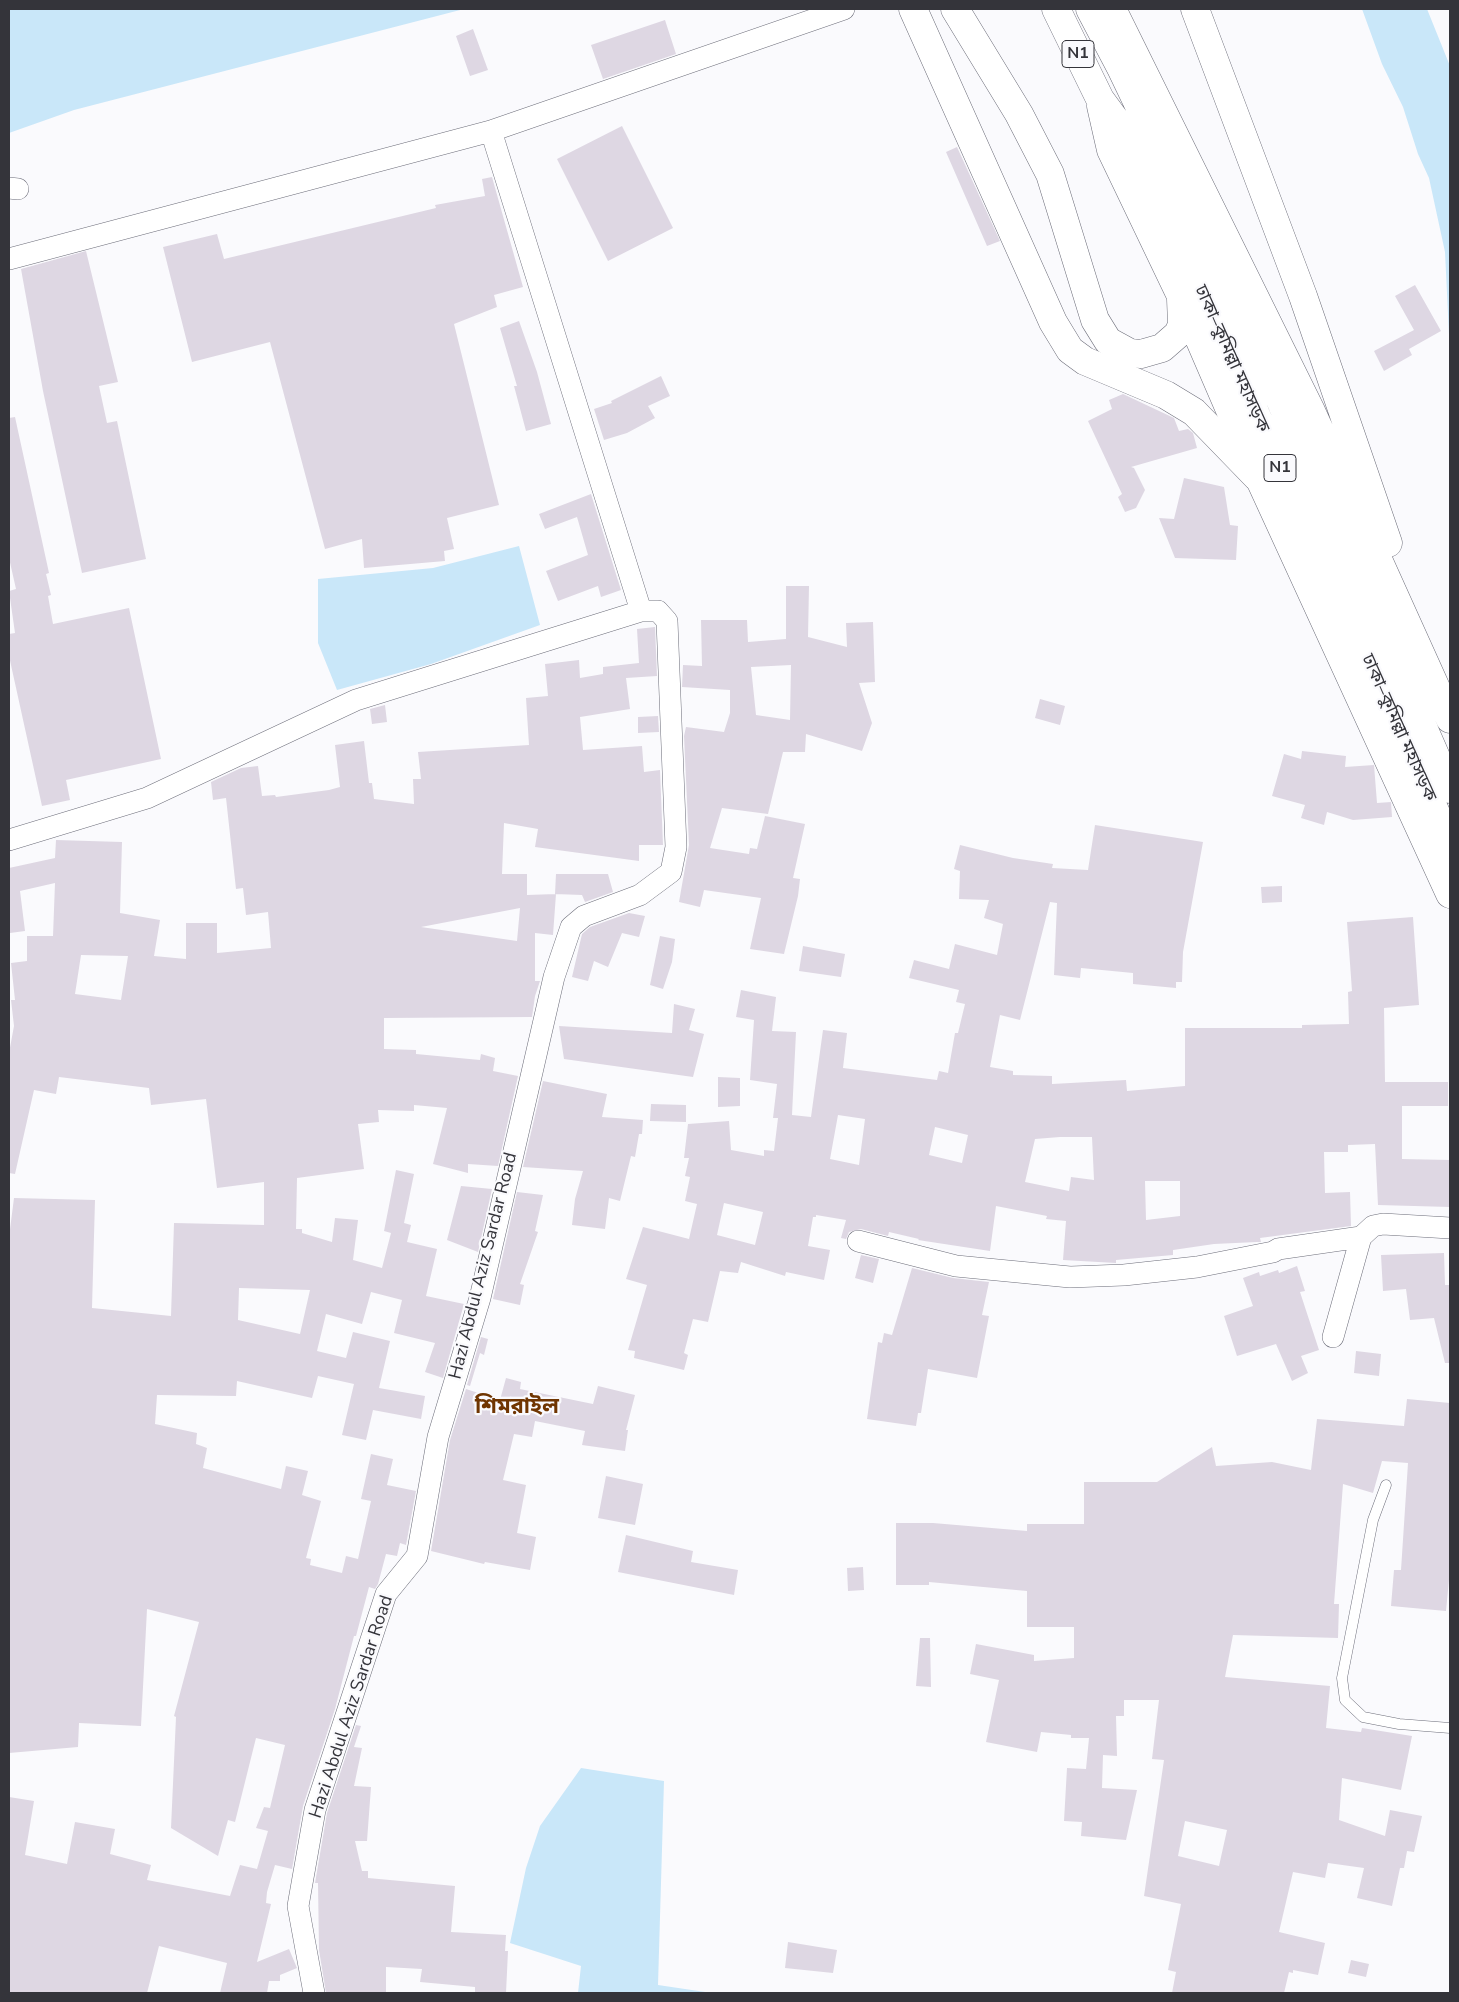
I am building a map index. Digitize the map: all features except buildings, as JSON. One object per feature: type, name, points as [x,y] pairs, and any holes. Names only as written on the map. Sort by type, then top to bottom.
[{"type":"main road","points":[[913,9],[1053,322],[1070,350],[1085,361],[1166,395],[1194,412],[1261,482]]},
{"type":"main road","points":[[955,9],[1019,114],[1050,174],[1095,320],[1108,341],[1130,353],[1141,354],[1162,348],[1178,334],[1182,325],[1183,312],[1180,294]]},
{"type":"main road","name":"N1","points":[[1056,9],[1100,100]]},
{"type":"main road","name":"N1","points":[[1090,9],[1130,63]]},
{"type":"main road","points":[[1112,9],[1130,63],[1311,411],[1450,719]]},
{"type":"main road","points":[[1195,9],[1302,296],[1377,509],[1418,646]]},
{"type":"main road","name":"ঢাকা–কুমিল্লা মহাসড়ক","points":[[1130,63],[1450,789]]},
{"type":"main road","points":[[1100,100],[1111,150],[1180,294],[1261,482],[1450,894]]},
{"type":"main road","name":"ঢাকা–কুমিল্লা মহাসড়ক","points":[[1100,100],[1133,144],[1144,166],[1450,844]]},
{"type":"street","points":[[9,258],[491,131],[844,9]]},
{"type":"street","name":"Hazi Abdul Aziz Sardar Road","points":[[314,1993],[298,1906],[315,1810],[386,1594],[417,1556],[438,1437],[480,1298],[554,977],[571,927],[584,916],[640,895],[671,872],[676,847],[667,621],[650,611],[491,131]]},
{"type":"street","points":[[9,840],[147,798],[356,700],[650,611]]},
{"type":"street","points":[[1333,1337],[1361,1237],[1373,1226],[1383,1224],[1450,1228]]},
{"type":"street","points":[[858,1241],[956,1266],[1070,1277],[1124,1275],[1197,1267],[1273,1252],[1278,1249],[1361,1237]]},
{"type":"lane","points":[[1386,1485],[1373,1520],[1342,1678],[1345,1700],[1363,1717],[1399,1724],[1450,1728]]},
{"type":"water","points":[[9,9],[464,9],[74,110],[9,133]]},
{"type":"water","points":[[1362,9],[1427,9],[1450,66],[1450,355],[1445,252],[1429,178],[1418,154],[1403,107],[1382,64]]},
{"type":"water","points":[[519,546],[540,625],[431,664],[337,690],[318,643],[318,579],[433,568]]},
{"type":"water","points":[[581,1768],[664,1781],[658,1985],[712,1993],[578,1993],[581,1966],[510,1943],[526,1868],[540,1826]]},
{"type":"district","name":"শিমরাইল","points":[[517,1408]]}]
